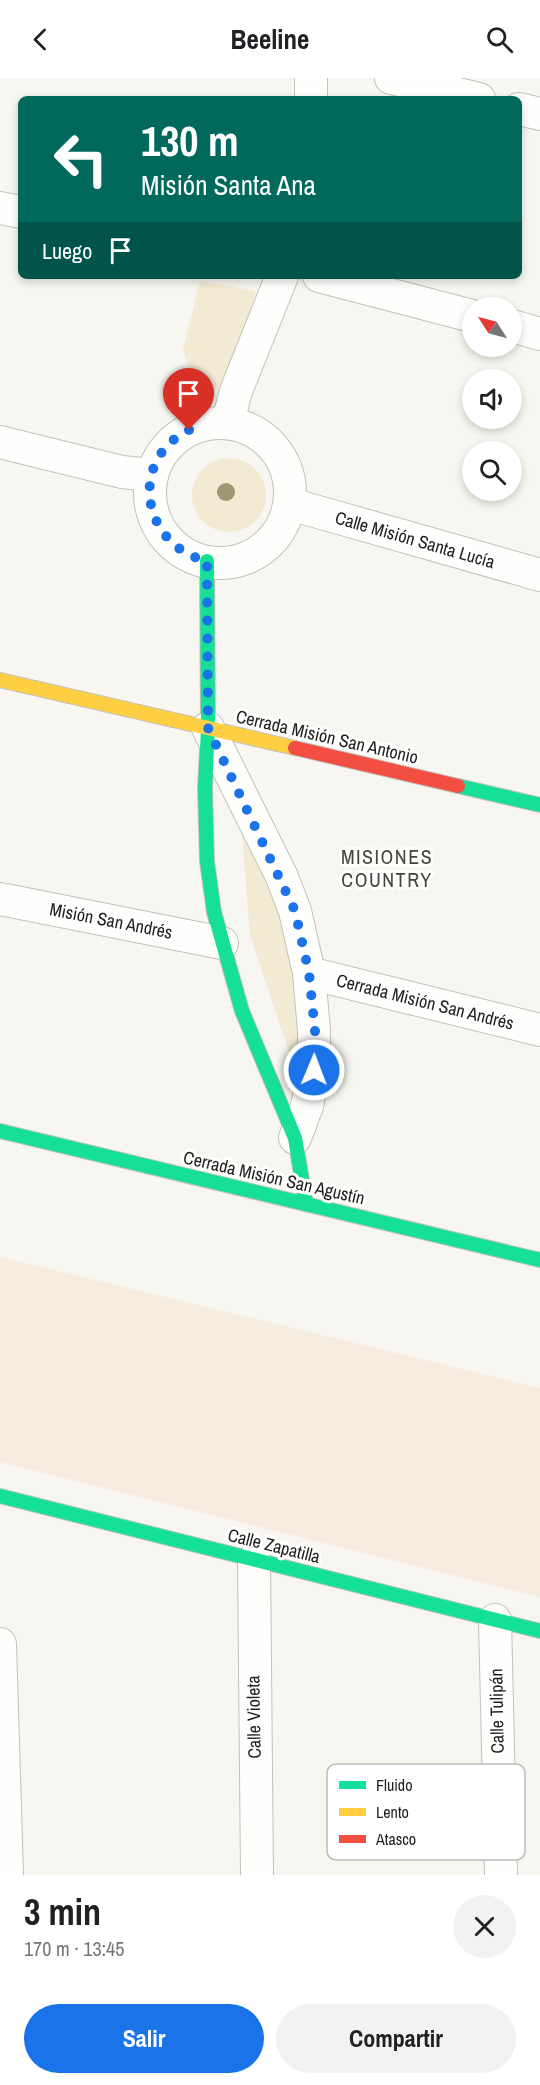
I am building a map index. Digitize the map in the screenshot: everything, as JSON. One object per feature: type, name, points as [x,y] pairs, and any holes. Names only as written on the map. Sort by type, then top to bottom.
[{"type":"street","points":[[311,78],[311,96]]},
{"type":"street","points":[[391,78],[466,96]]},
{"type":"street","points":[[522,110],[540,114]]},
{"type":"street","points":[[0,208],[18,211]]},
{"type":"street","points":[[228,422],[236,392],[281,279]]},
{"type":"street","points":[[331,279],[462,313]]},
{"type":"street","points":[[522,329],[540,334]]},
{"type":"street","points":[[228,422],[249,428],[272,445],[285,466],[290,504],[280,530],[263,548],[242,560],[217,564],[190,557],[169,543],[155,523],[149,499],[151,475],[161,453],[178,435],[200,424],[228,422]]},
{"type":"street","points":[[0,442],[122,472],[151,475]]},
{"type":"street","name":"Calle Misión Santa Lucía","points":[[290,504],[540,575]]},
{"type":"street","points":[[207,561],[208,728],[205,789],[207,861],[222,943],[242,1011],[277,1090],[295,1138],[306,1204]]},
{"type":"street","name":"Cerrada Misión San Antonio","points":[[0,680],[540,805]]},
{"type":"street","points":[[208,728],[286,888],[295,911],[309,973],[315,1031],[314,1070],[307,1106],[295,1138]]},
{"type":"street","name":"Misión San Andrés","points":[[0,899],[222,943]]},
{"type":"street","name":"Cerrada Misión San Andrés","points":[[309,973],[540,1030]]},
{"type":"street","name":"Cerrada Misión San Agustín","points":[[0,1131],[540,1260]]},
{"type":"street","name":"Calle Zapatilla","points":[[0,1496],[540,1631]]},
{"type":"street","name":"Calle Violeta","points":[[254,1560],[257,1875]]},
{"type":"street","name":"Calle Tulipán","points":[[495,1620],[498,1764]]},
{"type":"street","points":[[0,1644],[7,1875]]},
{"type":"street","name":"Calle Tulipán","points":[[501,1860],[501,1875]]},
{"type":"shaded area","points":[[200,281],[256,291],[225,389],[193,384],[183,349]]},
{"type":"shaded area","points":[[229,458],[250,464],[260,474],[266,495],[260,516],[250,526],[229,532],[208,526],[198,516],[192,495],[198,474],[208,464]]},
{"type":"shaded area","points":[[240,810],[290,935],[302,1091],[250,935]]},
{"type":"shaded area","points":[[0,1257],[540,1388],[540,1597],[0,1462]]},
{"type":"traffic: fast","points":[[207,561],[208,728],[205,789],[207,861],[214,912],[242,1011],[295,1138],[306,1204]]},
{"type":"traffic: fast","points":[[458,786],[540,805]]},
{"type":"traffic: fast","points":[[0,1131],[540,1260]]},
{"type":"traffic: fast","points":[[0,1496],[540,1631]]},
{"type":"traffic: slow","points":[[0,680],[295,748]]},
{"type":"traffic: jam","points":[[295,748],[458,786]]},
{"type":"district","name":"MISIONES COUNTRY","points":[[387,868]]},
{"type":"route","points":[[189,430],[178,435],[161,453],[151,475],[149,499],[155,523],[169,543],[190,557],[207,561],[208,728],[282,877],[295,911],[309,973],[315,1031],[314,1070]]}]
